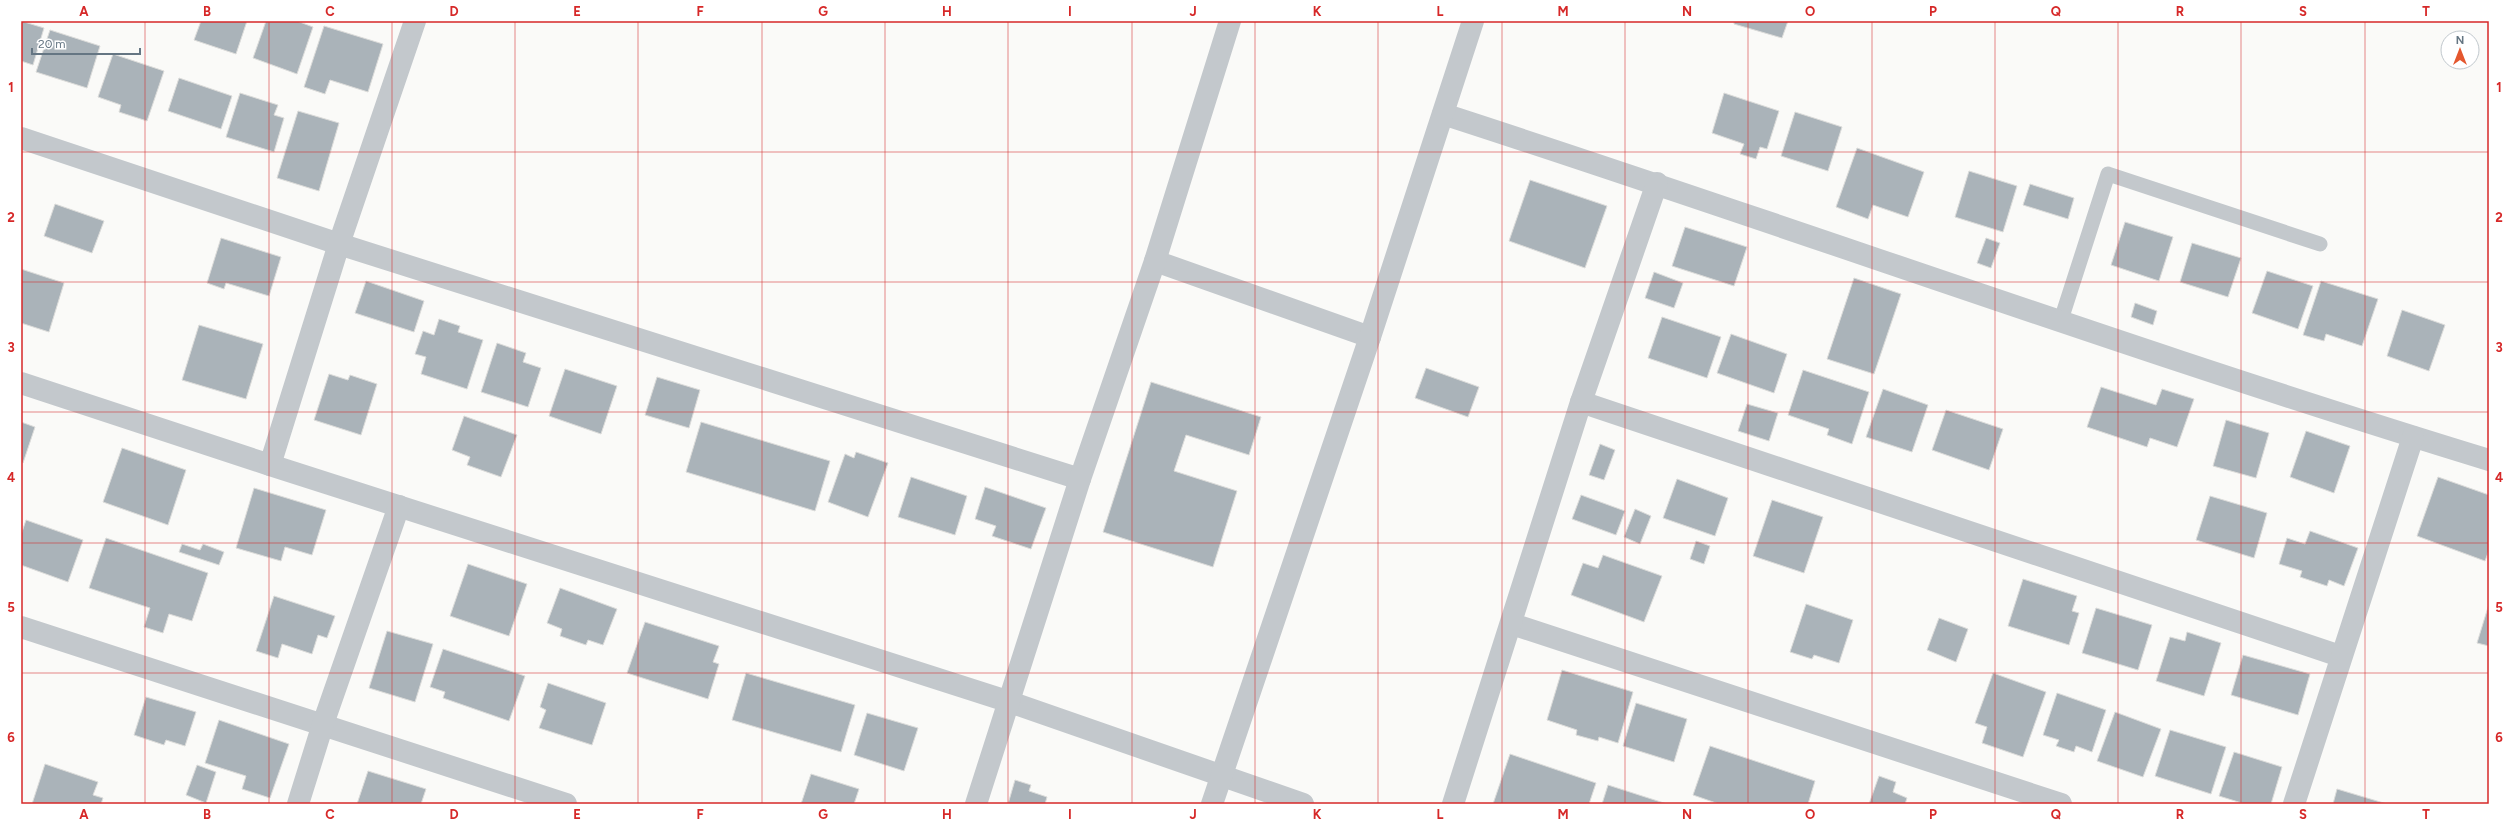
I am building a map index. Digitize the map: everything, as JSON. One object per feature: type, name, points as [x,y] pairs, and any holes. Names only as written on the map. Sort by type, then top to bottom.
[{"type":"street","points":[[270,465],[339,244],[415,21]]},
{"type":"street","points":[[976,804],[1010,702],[1080,479],[1155,261],[1230,21]]},
{"type":"street","points":[[1212,804],[1370,337],[1473,21]]},
{"type":"street","points":[[1443,114],[1657,183],[2060,323],[2413,437],[2489,460]]},
{"type":"street","points":[[21,138],[339,244],[1080,479]]},
{"type":"street","points":[[1453,804],[1512,624],[1581,402],[1657,183]]},
{"type":"street","points":[[1155,261],[1370,337]]},
{"type":"street","points":[[21,383],[270,465],[1010,702],[1303,804]]},
{"type":"street","points":[[1581,402],[2340,656]]},
{"type":"street","points":[[2294,804],[2340,656],[2413,437]]},
{"type":"street","points":[[298,804],[323,724],[399,506]]},
{"type":"street","points":[[1512,624],[2060,804]]},
{"type":"street","points":[[21,627],[566,804]]},
{"type":"lane","points":[[2060,323],[2108,174],[2320,244]]},
{"type":"building","points":[[21,21],[44,28],[33,65],[21,61]]},
{"type":"building","points":[[201,21],[247,21],[236,54],[194,40]]},
{"type":"building","points":[[266,21],[297,21],[313,27],[297,74],[253,58]]},
{"type":"building","points":[[1734,21],[1788,21],[1782,38],[1734,24]]},
{"type":"building","points":[[324,26],[383,44],[368,92],[330,80],[325,94],[304,87]]},
{"type":"building","points":[[50,30],[100,46],[87,88],[36,72]]},
{"type":"building","points":[[113,54],[164,71],[147,121],[119,112],[121,105],[98,97]]},
{"type":"building","points":[[179,78],[232,96],[221,129],[168,111]]},
{"type":"building","points":[[240,93],[278,105],[274,115],[284,118],[274,152],[226,137]]},
{"type":"building","points":[[1724,93],[1779,111],[1767,149],[1760,147],[1756,159],[1740,154],[1744,144],[1712,133]]},
{"type":"building","points":[[298,111],[339,123],[319,191],[277,178]]},
{"type":"building","points":[[1795,112],[1842,127],[1828,171],[1781,156]]},
{"type":"building","points":[[1857,148],[1924,172],[1908,217],[1873,205],[1868,219],[1836,207]]},
{"type":"building","points":[[1969,171],[2017,186],[2003,232],[1955,217]]},
{"type":"building","points":[[1530,180],[1607,206],[1585,268],[1509,241]]},
{"type":"building","points":[[2030,184],[2074,198],[2068,219],[2023,205]]},
{"type":"building","points":[[55,204],[104,221],[92,253],[44,236]]},
{"type":"building","points":[[2125,222],[2173,237],[2159,281],[2111,265]]},
{"type":"building","points":[[1685,227],[1747,247],[1734,286],[1672,266]]},
{"type":"building","points":[[221,238],[281,257],[269,296],[226,283],[224,289],[207,283]]},
{"type":"building","points":[[1986,238],[2000,243],[1991,268],[1977,263]]},
{"type":"building","points":[[2192,243],[2241,258],[2228,297],[2180,282]]},
{"type":"building","points":[[21,269],[64,283],[49,332],[21,323]]},
{"type":"building","points":[[2267,271],[2313,286],[2298,329],[2252,313]]},
{"type":"building","points":[[1654,272],[1683,283],[1674,308],[1645,298]]},
{"type":"building","points":[[1854,278],[1901,294],[1874,374],[1827,359]]},
{"type":"building","points":[[366,281],[424,301],[414,332],[355,313]]},
{"type":"building","points":[[2321,281],[2378,299],[2362,346],[2326,334],[2324,341],[2303,335]]},
{"type":"building","points":[[2135,303],[2157,311],[2153,325],[2131,317]]},
{"type":"building","points":[[2402,310],[2445,325],[2429,371],[2387,356]]},
{"type":"building","points":[[1662,317],[1721,337],[1707,378],[1648,358]]},
{"type":"building","points":[[439,319],[460,326],[458,332],[483,340],[467,389],[421,374],[426,357],[415,354],[423,331],[434,335]]},
{"type":"building","points":[[199,325],[263,344],[246,399],[182,380]]},
{"type":"building","points":[[1731,334],[1787,354],[1774,393],[1717,373]]},
{"type":"building","points":[[497,343],[526,353],[523,362],[541,368],[528,407],[481,392]]},
{"type":"building","points":[[1426,368],[1479,387],[1468,417],[1415,398]]},
{"type":"building","points":[[565,369],[617,386],[601,434],[549,416]]},
{"type":"building","points":[[1803,370],[1869,392],[1852,444],[1827,435],[1829,429],[1788,415]]},
{"type":"building","points":[[329,374],[348,380],[350,375],[377,384],[361,435],[314,420]]},
{"type":"building","points":[[657,377],[700,390],[689,428],[645,415]]},
{"type":"building","points":[[1151,382],[1261,417],[1249,455],[1186,435],[1174,471],[1237,491],[1213,567],[1103,532]]},
{"type":"building","points":[[2101,387],[2156,405],[2162,389],[2194,399],[2177,447],[2150,438],[2147,447],[2087,427]]},
{"type":"building","points":[[1883,389],[1928,405],[1912,452],[1866,437]]},
{"type":"building","points":[[1747,404],[1778,413],[1769,441],[1738,431]]},
{"type":"building","points":[[1946,410],[2003,429],[1989,470],[1932,450]]},
{"type":"building","points":[[464,416],[517,435],[501,477],[467,465],[470,457],[452,450]]},
{"type":"building","points":[[2226,420],[2269,433],[2256,478],[2213,466]]},
{"type":"building","points":[[21,422],[35,427],[23,463],[21,462]]},
{"type":"building","points":[[701,422],[830,461],[815,511],[686,472]]},
{"type":"building","points":[[2306,431],[2350,446],[2334,493],[2290,477]]},
{"type":"building","points":[[1600,444],[1615,450],[1604,480],[1589,475]]},
{"type":"building","points":[[122,448],[186,470],[168,525],[103,502]]},
{"type":"building","points":[[856,452],[888,463],[868,517],[828,502],[845,454],[854,458]]},
{"type":"building","points":[[911,477],[967,496],[955,535],[898,517]]},
{"type":"building","points":[[2438,477],[2489,495],[2489,550],[2485,561],[2417,536]]},
{"type":"building","points":[[1677,479],[1728,498],[1715,536],[1663,518]]},
{"type":"building","points":[[985,487],[1046,508],[1031,549],[992,536],[996,526],[975,519]]},
{"type":"building","points":[[254,488],[326,510],[312,555],[285,547],[281,561],[236,548]]},
{"type":"building","points":[[1581,495],[1625,511],[1616,535],[1572,519]]},
{"type":"building","points":[[2210,496],[2267,513],[2254,558],[2196,540]]},
{"type":"building","points":[[1772,500],[1823,517],[1804,573],[1753,556]]},
{"type":"building","points":[[1635,509],[1651,516],[1640,544],[1624,537]]},
{"type":"building","points":[[26,520],[83,540],[68,582],[21,565],[21,535]]},
{"type":"building","points":[[2310,531],[2358,548],[2344,586],[2329,580],[2327,586],[2300,577],[2302,571],[2279,564],[2287,538],[2305,544]]},
{"type":"building","points":[[106,538],[208,573],[192,621],[169,614],[163,633],[144,627],[150,608],[89,588]]},
{"type":"building","points":[[1696,541],[1710,546],[1704,564],[1690,559]]},
{"type":"building","points":[[182,544],[200,550],[203,544],[224,552],[219,565],[179,552]]},
{"type":"building","points":[[1603,555],[1662,576],[1644,622],[1571,595],[1583,563],[1598,568]]},
{"type":"building","points":[[468,564],[527,584],[509,636],[450,616]]},
{"type":"building","points":[[2023,579],[2077,596],[2072,611],[2079,613],[2069,645],[2008,626]]},
{"type":"building","points":[[560,588],[617,609],[603,645],[588,640],[586,645],[560,636],[562,629],[547,623]]},
{"type":"building","points":[[274,596],[335,616],[327,638],[318,635],[312,654],[282,644],[278,658],[256,651]]},
{"type":"building","points":[[1806,604],[1853,620],[1839,663],[1814,655],[1812,659],[1790,652]]},
{"type":"building","points":[[2489,604],[2489,646],[2477,643]]},
{"type":"building","points":[[2096,608],[2152,625],[2138,670],[2082,653]]},
{"type":"building","points":[[1939,618],[1968,629],[1956,662],[1927,650]]},
{"type":"building","points":[[645,622],[719,646],[713,662],[719,664],[708,699],[627,673]]},
{"type":"building","points":[[387,631],[433,644],[415,702],[369,688]]},
{"type":"building","points":[[2187,632],[2221,643],[2204,696],[2156,681],[2170,637],[2185,641]]},
{"type":"building","points":[[443,649],[525,676],[509,721],[443,698],[445,692],[430,687]]},
{"type":"building","points":[[2243,655],[2310,674],[2298,715],[2231,695]]},
{"type":"building","points":[[1562,670],[1633,692],[1618,743],[1599,737],[1598,741],[1576,735],[1577,730],[1547,720]]},
{"type":"building","points":[[746,673],[855,705],[841,752],[732,720]]},
{"type":"building","points":[[1993,673],[2046,692],[2023,757],[1982,743],[1987,727],[1975,723]]},
{"type":"building","points":[[548,683],[606,703],[592,745],[539,728],[546,710],[540,707]]},
{"type":"building","points":[[2057,693],[2106,710],[2092,752],[2076,746],[2074,752],[2056,746],[2059,740],[2043,735]]},
{"type":"building","points":[[146,697],[196,712],[185,746],[166,740],[164,745],[134,735]]},
{"type":"building","points":[[1636,703],[1687,719],[1674,762],[1623,746]]},
{"type":"building","points":[[2115,712],[2161,729],[2143,777],[2097,761]]},
{"type":"building","points":[[867,713],[918,728],[904,771],[854,755]]},
{"type":"building","points":[[219,720],[289,744],[270,798],[242,789],[246,776],[205,763]]},
{"type":"building","points":[[2170,730],[2226,747],[2211,794],[2155,776]]},
{"type":"building","points":[[1710,746],[1815,781],[1808,804],[1719,804],[1693,795]]},
{"type":"building","points":[[2234,752],[2282,767],[2271,804],[2245,804],[2219,796]]},
{"type":"building","points":[[1510,754],[1596,783],[1589,804],[1493,804]]},
{"type":"building","points":[[45,764],[98,782],[93,795],[103,798],[101,804],[32,804]]},
{"type":"building","points":[[197,765],[216,772],[206,803],[186,795]]},
{"type":"building","points":[[368,771],[426,789],[421,804],[357,804]]},
{"type":"building","points":[[811,774],[859,789],[854,804],[801,804]]},
{"type":"building","points":[[1879,776],[1896,782],[1893,792],[1907,798],[1905,804],[1869,804]]},
{"type":"building","points":[[1015,780],[1031,785],[1029,791],[1047,797],[1045,804],[1008,804]]},
{"type":"building","points":[[1608,785],[1667,804],[1602,804]]},
{"type":"building","points":[[2337,789],[2387,804],[2333,804]]}]
